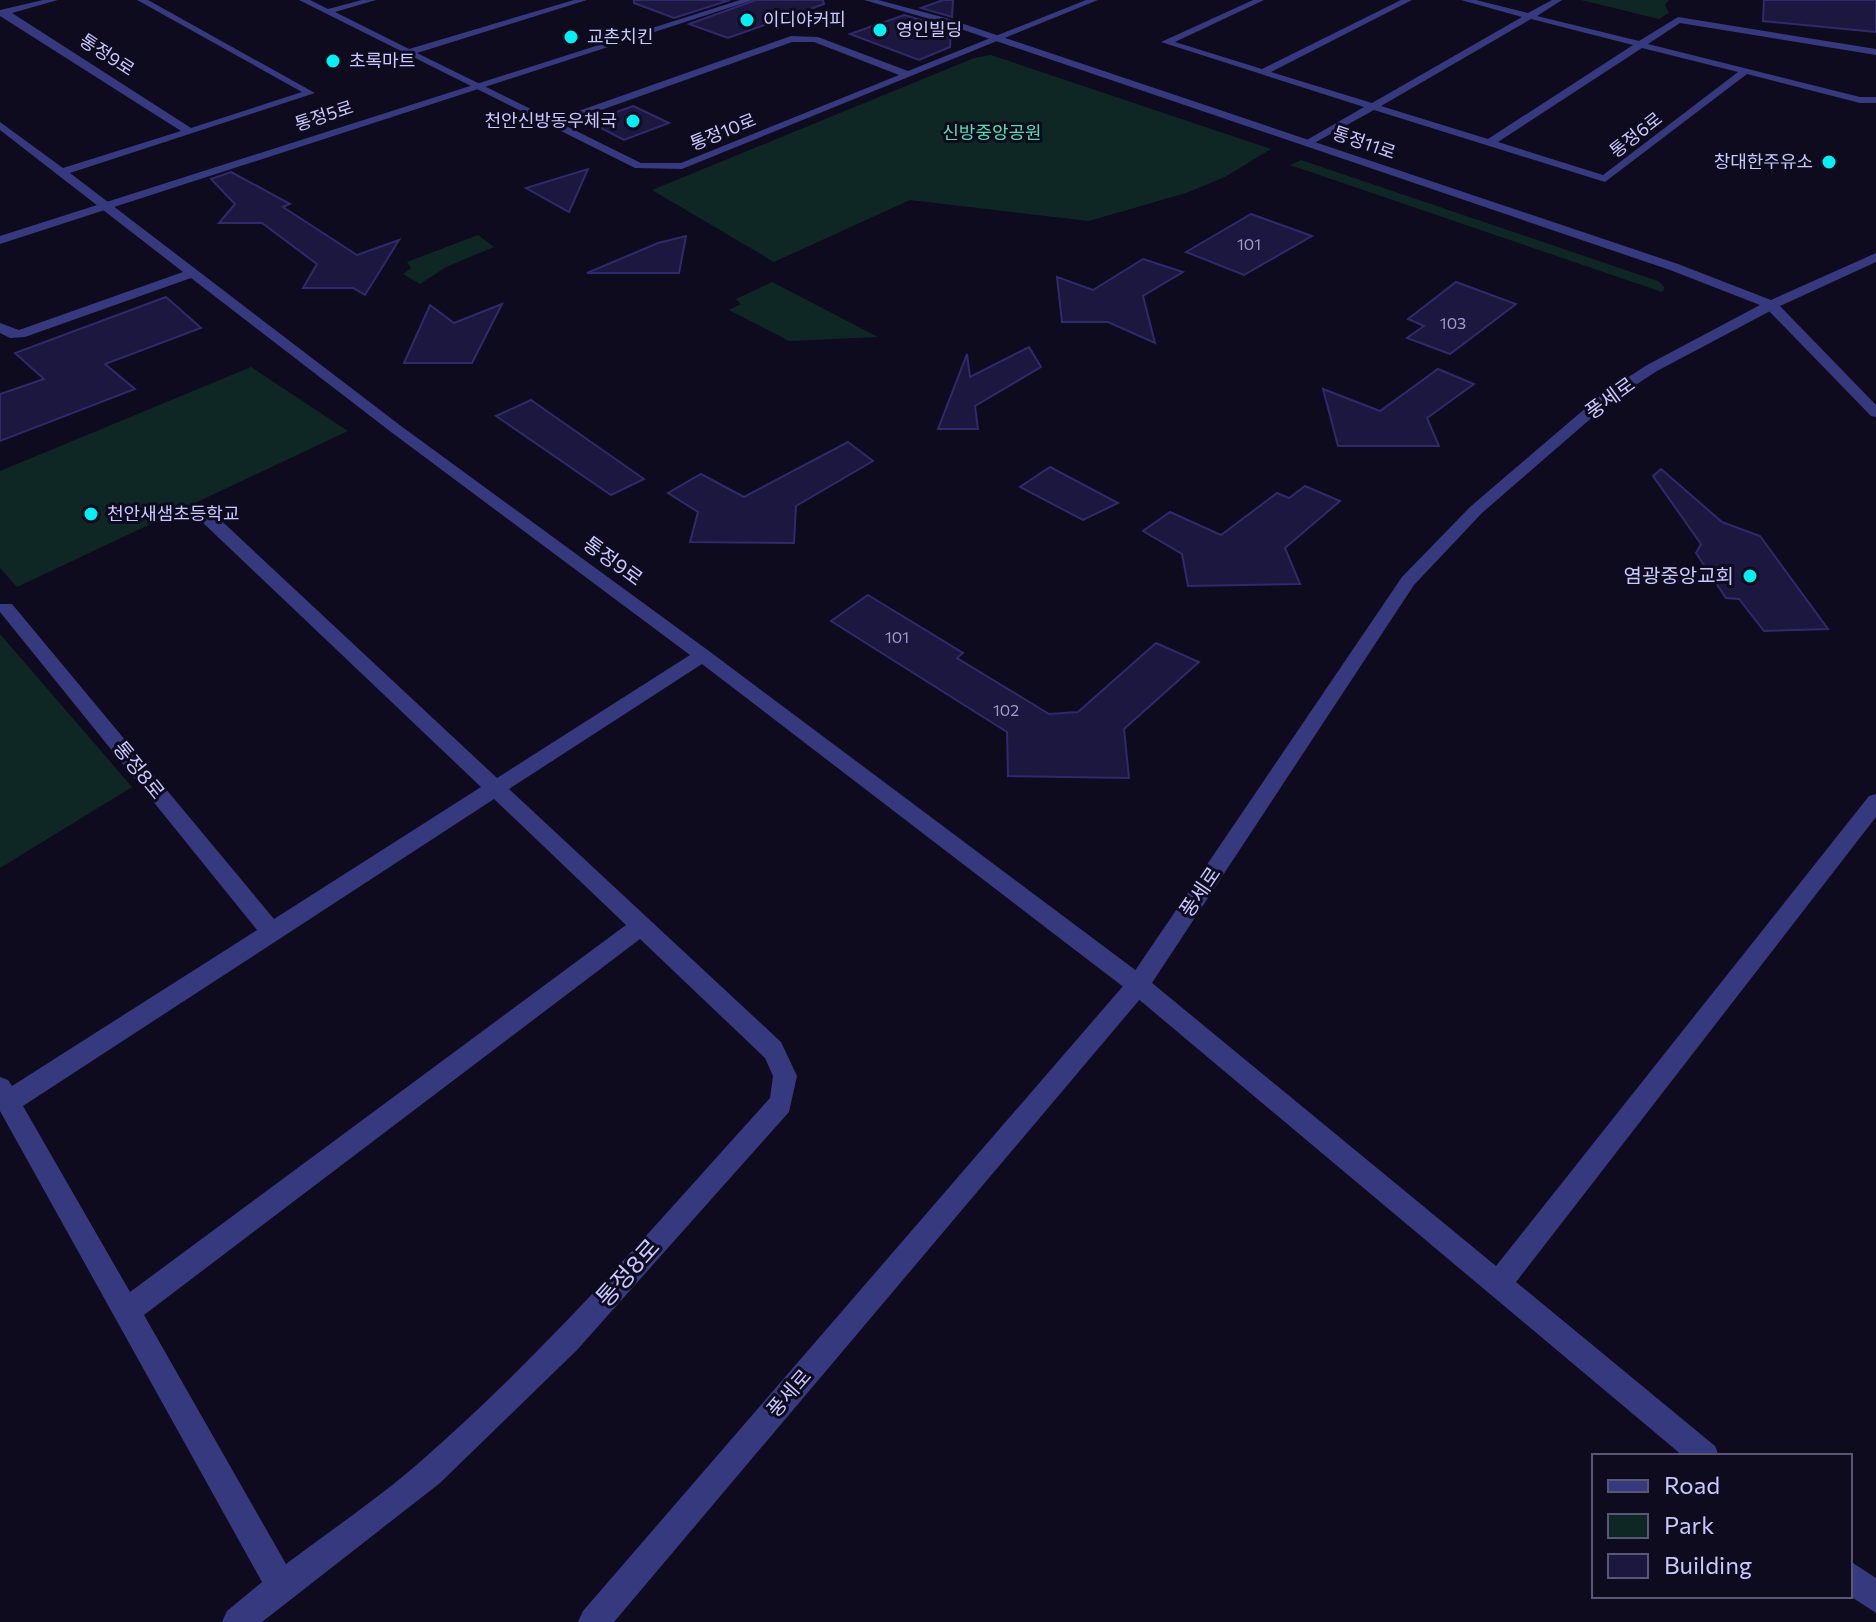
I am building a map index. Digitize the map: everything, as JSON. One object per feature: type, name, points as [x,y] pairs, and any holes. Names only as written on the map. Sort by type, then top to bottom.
[{"type":"street","name":"통정9로","points":[[2,13],[54,0]]},
{"type":"street","points":[[63,172],[310,93],[141,0]]},
{"type":"street","name":"통정10로","points":[[303,0],[639,166],[668,168],[682,166],[1094,0]]},
{"type":"street","points":[[326,12],[372,0]]},
{"type":"street","points":[[409,52],[583,0]]},
{"type":"street","points":[[660,26],[723,0]]},
{"type":"street","points":[[660,26],[749,0]]},
{"type":"street","points":[[868,0],[943,20]]},
{"type":"street","points":[[902,0],[943,20]]},
{"type":"street","points":[[1059,0],[1079,6]]},
{"type":"street","name":"통정6로","points":[[1260,0],[1166,42],[1369,109],[1605,179],[1745,71]]},
{"type":"street","points":[[1261,73],[1408,0]]},
{"type":"street","points":[[1465,0],[1860,100],[1876,100]]},
{"type":"street","points":[[1309,143],[1558,0]]},
{"type":"street","name":"통정9로","points":[[2,13],[189,131]]},
{"type":"street","name":"통정11로","points":[[943,20],[1674,267],[1771,305]]},
{"type":"street","points":[[1488,144],[1678,20],[1876,52]]},
{"type":"street","name":"통정5로","points":[[0,240],[660,26]]},
{"type":"street","points":[[551,124],[791,39],[815,39],[906,74]]},
{"type":"street","name":"통정9로","points":[[0,125],[396,429],[703,655],[1138,985],[1703,1454]]},
{"type":"street","name":"풍세로","points":[[594,1622],[1138,985],[1408,581],[1476,510],[1606,398],[1652,368],[1771,305],[1876,257]]},
{"type":"street","points":[[0,327],[10,334],[20,334],[195,272]]},
{"type":"street","points":[[1771,305],[1876,413]]},
{"type":"street","name":"통정8로","points":[[205,515],[773,1050],[785,1068],[787,1086],[780,1104],[537,1372],[428,1474],[281,1585],[238,1622]]},
{"type":"street","name":"통정8로","points":[[6,608],[272,933]]},
{"type":"street","points":[[281,1585],[4,1095],[272,933],[703,655]]},
{"type":"street","points":[[1498,1284],[1876,802]]},
{"type":"street","points":[[126,1312],[640,927]]},
{"type":"street","points":[[1852,1578],[1876,1598]]},
{"type":"green space","points":[[1581,0],[1669,0],[1665,5],[1669,13],[1659,19]]},
{"type":"green space","name":"신방중앙공원","points":[[991,55],[1271,149],[1225,177],[1186,193],[1089,221],[910,200],[774,262],[652,190],[974,58]]},
{"type":"green space","points":[[1301,160],[1658,281],[1665,288],[1662,292],[1290,165]]},
{"type":"green space","points":[[478,235],[494,247],[446,267],[420,284],[403,274],[411,268],[407,262]]},
{"type":"green space","points":[[772,282],[878,337],[789,341],[729,310],[741,304],[736,299]]},
{"type":"green space","points":[[251,367],[348,431],[17,587],[0,568],[0,471]]},
{"type":"green space","points":[[0,634],[132,787],[0,868]]},
{"type":"building","points":[[634,0],[730,0],[674,18],[634,3]]},
{"type":"building","points":[[756,0],[823,0],[824,4],[728,38],[689,24]]},
{"type":"building","points":[[943,0],[953,0],[952,17],[921,8]]},
{"type":"building","points":[[1764,0],[1876,0],[1876,32],[1763,21]]},
{"type":"building","points":[[904,15],[951,29],[950,47],[919,60],[850,34]]},
{"type":"building","name":"천안신방동우체국","points":[[633,106],[669,123],[624,140],[589,122]]},
{"type":"building","points":[[588,169],[569,212],[526,188]]},
{"type":"building","points":[[231,172],[290,204],[283,207],[357,255],[399,240],[365,295],[353,288],[303,288],[317,264],[262,223],[219,223],[235,204],[211,179]]},
{"type":"building","points":[[1251,214],[1312,236],[1244,275],[1186,252]]},
{"type":"building","points":[[686,236],[679,273],[587,273],[658,243]]},
{"type":"building","points":[[1143,259],[1183,272],[1143,296],[1155,343],[1108,322],[1062,322],[1057,277],[1093,290]]},
{"type":"building","points":[[1456,282],[1516,304],[1450,354],[1407,338],[1424,326],[1408,319]]},
{"type":"building","points":[[166,297],[201,328],[105,364],[135,389],[0,441],[0,394],[44,379],[15,353]]},
{"type":"building","points":[[502,304],[472,363],[404,363],[430,305],[454,323]]},
{"type":"building","points":[[1029,347],[1041,367],[975,406],[978,429],[938,429],[967,354],[970,377]]},
{"type":"building","points":[[1438,369],[1474,384],[1427,418],[1439,446],[1338,446],[1323,389],[1380,411]]},
{"type":"building","points":[[531,400],[644,479],[611,495],[496,416]]},
{"type":"building","points":[[848,442],[873,461],[796,506],[794,543],[690,542],[698,512],[668,493],[701,474],[744,497]]},
{"type":"building","points":[[1050,467],[1118,503],[1083,520],[1020,487]]},
{"type":"building","name":"염광중앙교회","points":[[1661,469],[1722,522],[1760,536],[1828,629],[1764,631],[1739,599],[1726,598],[1696,553],[1701,544],[1653,476]]},
{"type":"building","points":[[1305,486],[1340,501],[1285,548],[1300,584],[1188,586],[1182,554],[1143,531],[1170,512],[1221,535],[1277,493],[1289,498]]},
{"type":"building","points":[[868,595],[963,653],[957,658],[1049,714],[1078,712],[1156,643],[1199,662],[1124,729],[1129,778],[1008,776],[1007,732],[831,621]]},
{"type":"place","name":"이디야커피","points":[[747,20]]},
{"type":"place","name":"영인빌딩","points":[[880,30]]},
{"type":"place","name":"교촌치킨","points":[[571,37]]},
{"type":"place","name":"초록마트","points":[[333,61]]},
{"type":"place","name":"천안신방동우체국","points":[[633,121]]},
{"type":"place","name":"창대한주유소","points":[[1829,162]]},
{"type":"place","name":"천안새샘초등학교","points":[[91,514]]},
{"type":"place","name":"염광중앙교회","points":[[1750,576]]}]
